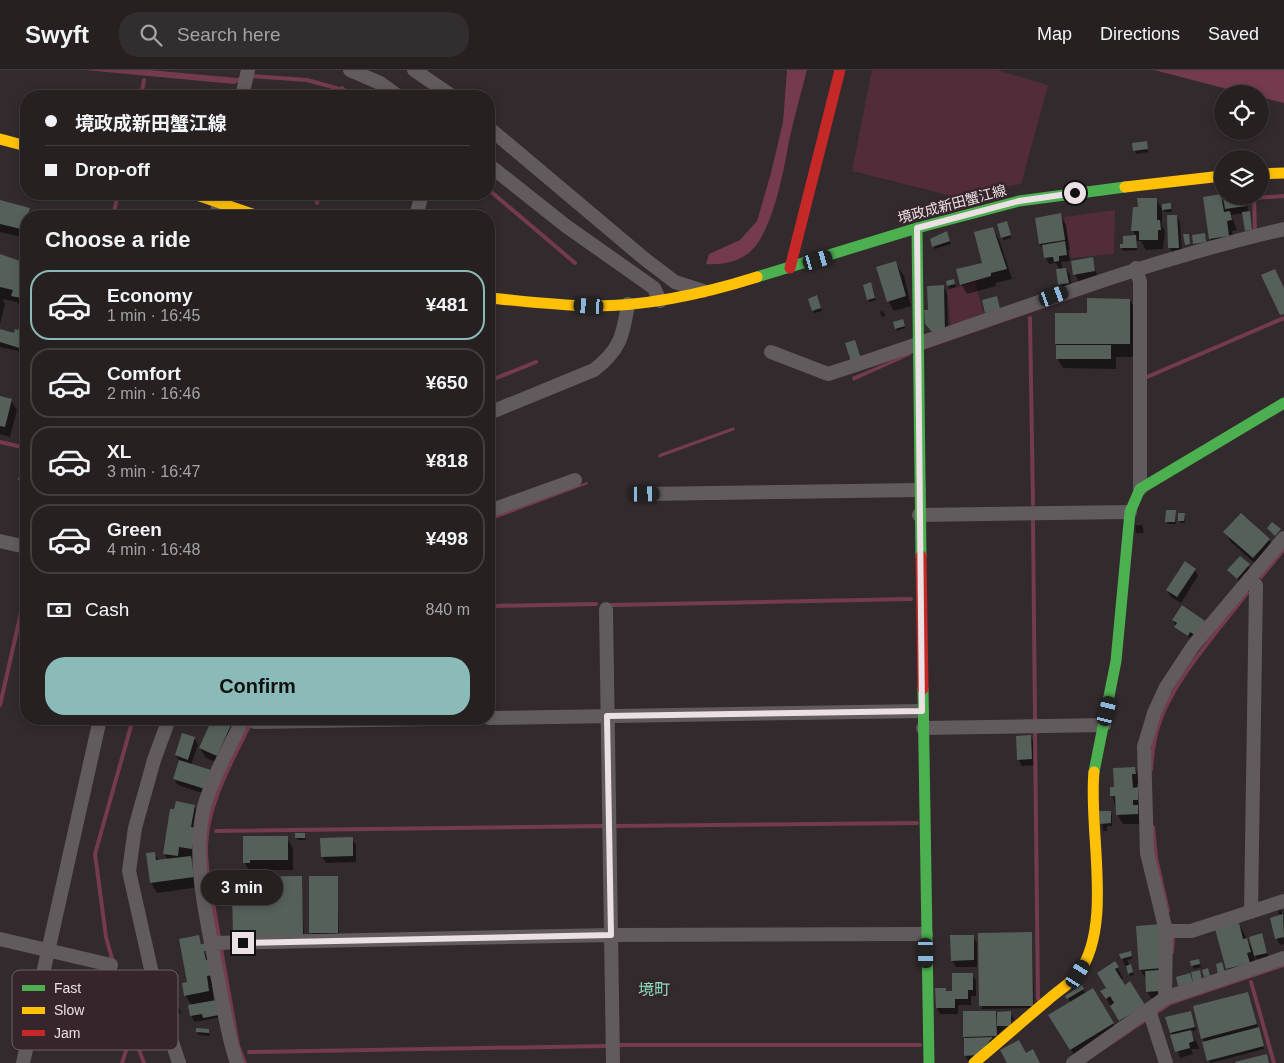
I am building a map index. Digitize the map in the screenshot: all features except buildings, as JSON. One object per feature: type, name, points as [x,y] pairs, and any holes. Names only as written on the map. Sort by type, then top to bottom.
[{"type":"street","points":[[350,70],[380,83],[390,90]]},
{"type":"street","points":[[414,70],[443,90]]},
{"type":"street","points":[[790,268],[840,70]]},
{"type":"street","points":[[495,133],[675,282],[708,292]]},
{"type":"street","points":[[0,139],[20,144]]},
{"type":"street","points":[[495,170],[566,226],[654,288],[660,301]]},
{"type":"street","points":[[1269,174],[1284,173]]},
{"type":"street","name":"境政成新田蟹江線","points":[[495,298],[589,306],[660,301],[708,292],[917,228],[1019,201],[1188,178],[1214,176]]},
{"type":"street","points":[[224,200],[245,210]]},
{"type":"street","points":[[917,228],[916,346],[928,1063]]},
{"type":"street","points":[[771,352],[828,374],[916,346],[1136,268],[1217,244],[1284,229]]},
{"type":"street","points":[[974,1063],[1078,974],[1089,957],[1099,913],[1092,826],[1094,775],[1113,683],[1130,512],[1140,489],[1140,282],[1136,268]]},
{"type":"street","points":[[495,411],[594,370],[609,359],[619,345],[628,304]]},
{"type":"street","points":[[1140,489],[1284,403]]},
{"type":"street","points":[[495,509],[576,480]]},
{"type":"street","points":[[645,494],[919,490]]},
{"type":"street","points":[[920,515],[1130,512]]},
{"type":"street","points":[[1165,998],[1166,931],[1147,854],[1144,748],[1154,713],[1166,687],[1193,646],[1284,538]]},
{"type":"street","points":[[0,541],[20,546]]},
{"type":"street","points":[[1249,579],[1256,585],[1251,912]]},
{"type":"street","points":[[606,609],[613,1063]]},
{"type":"street","points":[[495,718],[922,711]]},
{"type":"street","points":[[923,728],[1104,724]]},
{"type":"street","points":[[44,970],[99,725]]},
{"type":"street","points":[[151,970],[129,871],[135,828],[154,760],[167,725]]},
{"type":"street","points":[[238,1063],[231,1046],[217,943],[199,870],[198,849],[202,814],[223,759],[245,725]]},
{"type":"street","points":[[1166,931],[1191,931],[1284,901]]},
{"type":"street","points":[[217,943],[611,935],[926,934]]},
{"type":"street","points":[[0,939],[111,964]]},
{"type":"street","points":[[1073,1063],[1151,1015],[1165,998],[1284,958]]},
{"type":"street","points":[[1151,1015],[1166,1063]]},
{"type":"street","points":[[23,1063],[26,1050]]},
{"type":"street","points":[[175,1050],[179,1063]]},
{"type":"shaded area","points":[[85,70],[150,70],[237,78],[254,72],[253,75],[234,84]]},
{"type":"shaded area","points":[[787,70],[807,70],[772,214],[759,240],[747,254],[736,260],[724,263],[706,264],[709,254],[740,240],[757,221],[783,122]]},
{"type":"shaded area","points":[[872,70],[997,70],[1048,85],[1021,184],[952,196],[852,171]]},
{"type":"shaded area","points":[[1154,70],[1284,70],[1284,103],[1269,99],[1269,85],[1214,86]]},
{"type":"shaded area","points":[[1115,210],[1114,254],[1071,258],[1064,217]]},
{"type":"shaded area","points":[[1132,278],[923,350],[923,346]]},
{"type":"shaded area","points":[[975,282],[985,318],[951,331],[947,290]]},
{"type":"shaded area","points":[[912,352],[911,355],[853,381],[852,377]]},
{"type":"shaded area","points":[[734,427],[735,430],[658,458],[659,454]]},
{"type":"shaded area","points":[[587,482],[588,484],[495,519],[495,515]]},
{"type":"shaded area","points":[[245,725],[252,725],[218,798],[213,814],[208,848],[210,875],[240,1045],[247,1063],[240,1063],[204,876],[206,818],[215,791]]},
{"type":"shaded area","points":[[1284,961],[1284,967],[1171,1005],[1085,1063],[1078,1063],[1171,1000]]},
{"type":"waterway","points":[[250,76],[307,80],[343,90]]},
{"type":"waterway","points":[[142,90],[144,80]]},
{"type":"waterway","points":[[495,195],[575,263]]},
{"type":"waterway","points":[[1255,231],[1254,198],[1284,196]]},
{"type":"waterway","points":[[114,210],[117,200]]},
{"type":"waterway","points":[[1030,318],[1033,504]]},
{"type":"waterway","points":[[1147,377],[1284,318]]},
{"type":"waterway","points":[[495,379],[536,362]]},
{"type":"waterway","points":[[0,442],[20,447]]},
{"type":"waterway","points":[[1033,521],[1035,719]]},
{"type":"waterway","points":[[1261,577],[1284,549]]},
{"type":"waterway","points":[[1151,770],[1156,733],[1176,688],[1247,593]]},
{"type":"waterway","points":[[612,605],[911,599]]},
{"type":"waterway","points":[[495,606],[596,604]]},
{"type":"waterway","points":[[0,705],[20,617]]},
{"type":"waterway","points":[[115,970],[106,937],[95,854],[131,725]]},
{"type":"waterway","points":[[1035,734],[1038,999]]},
{"type":"waterway","points":[[616,826],[917,823]]},
{"type":"waterway","points":[[216,831],[602,826]]},
{"type":"waterway","points":[[1153,827],[1156,858],[1168,911]]},
{"type":"waterway","points":[[1172,952],[1173,939]]},
{"type":"waterway","points":[[1251,982],[1274,1063]]},
{"type":"waterway","points":[[619,1045],[920,1045]]},
{"type":"waterway","points":[[249,1052],[605,1046]]},
{"type":"waterway","points":[[122,1063],[126,1050]]},
{"type":"waterway","points":[[139,1050],[144,1063]]},
{"type":"traffic: fast","points":[[757,277],[917,228],[1019,201],[1125,187]]},
{"type":"traffic: fast","points":[[917,228],[921,556]]},
{"type":"traffic: fast","points":[[1094,772],[1116,661],[1130,512],[1140,489],[1284,403]]},
{"type":"traffic: fast","points":[[923,689],[929,1063]]},
{"type":"traffic: slow","points":[[0,139],[20,144]]},
{"type":"traffic: slow","points":[[1269,174],[1284,173]]},
{"type":"traffic: slow","points":[[1125,187],[1214,177]]},
{"type":"traffic: slow","points":[[211,200],[241,210]]},
{"type":"traffic: slow","points":[[495,299],[538,303],[610,306],[653,302],[695,294],[757,277]]},
{"type":"traffic: slow","points":[[974,1063],[1072,981],[1089,954],[1095,930],[1097,904],[1093,795],[1094,772]]},
{"type":"traffic: jam","points":[[790,268],[840,70]]},
{"type":"traffic: jam","points":[[921,556],[923,689]]},
{"type":"district","name":"境町","points":[[654,989]]},
{"type":"route","points":[[243,943],[611,935],[607,716],[922,711],[916,346],[917,228],[1019,201],[1075,193]]}]
